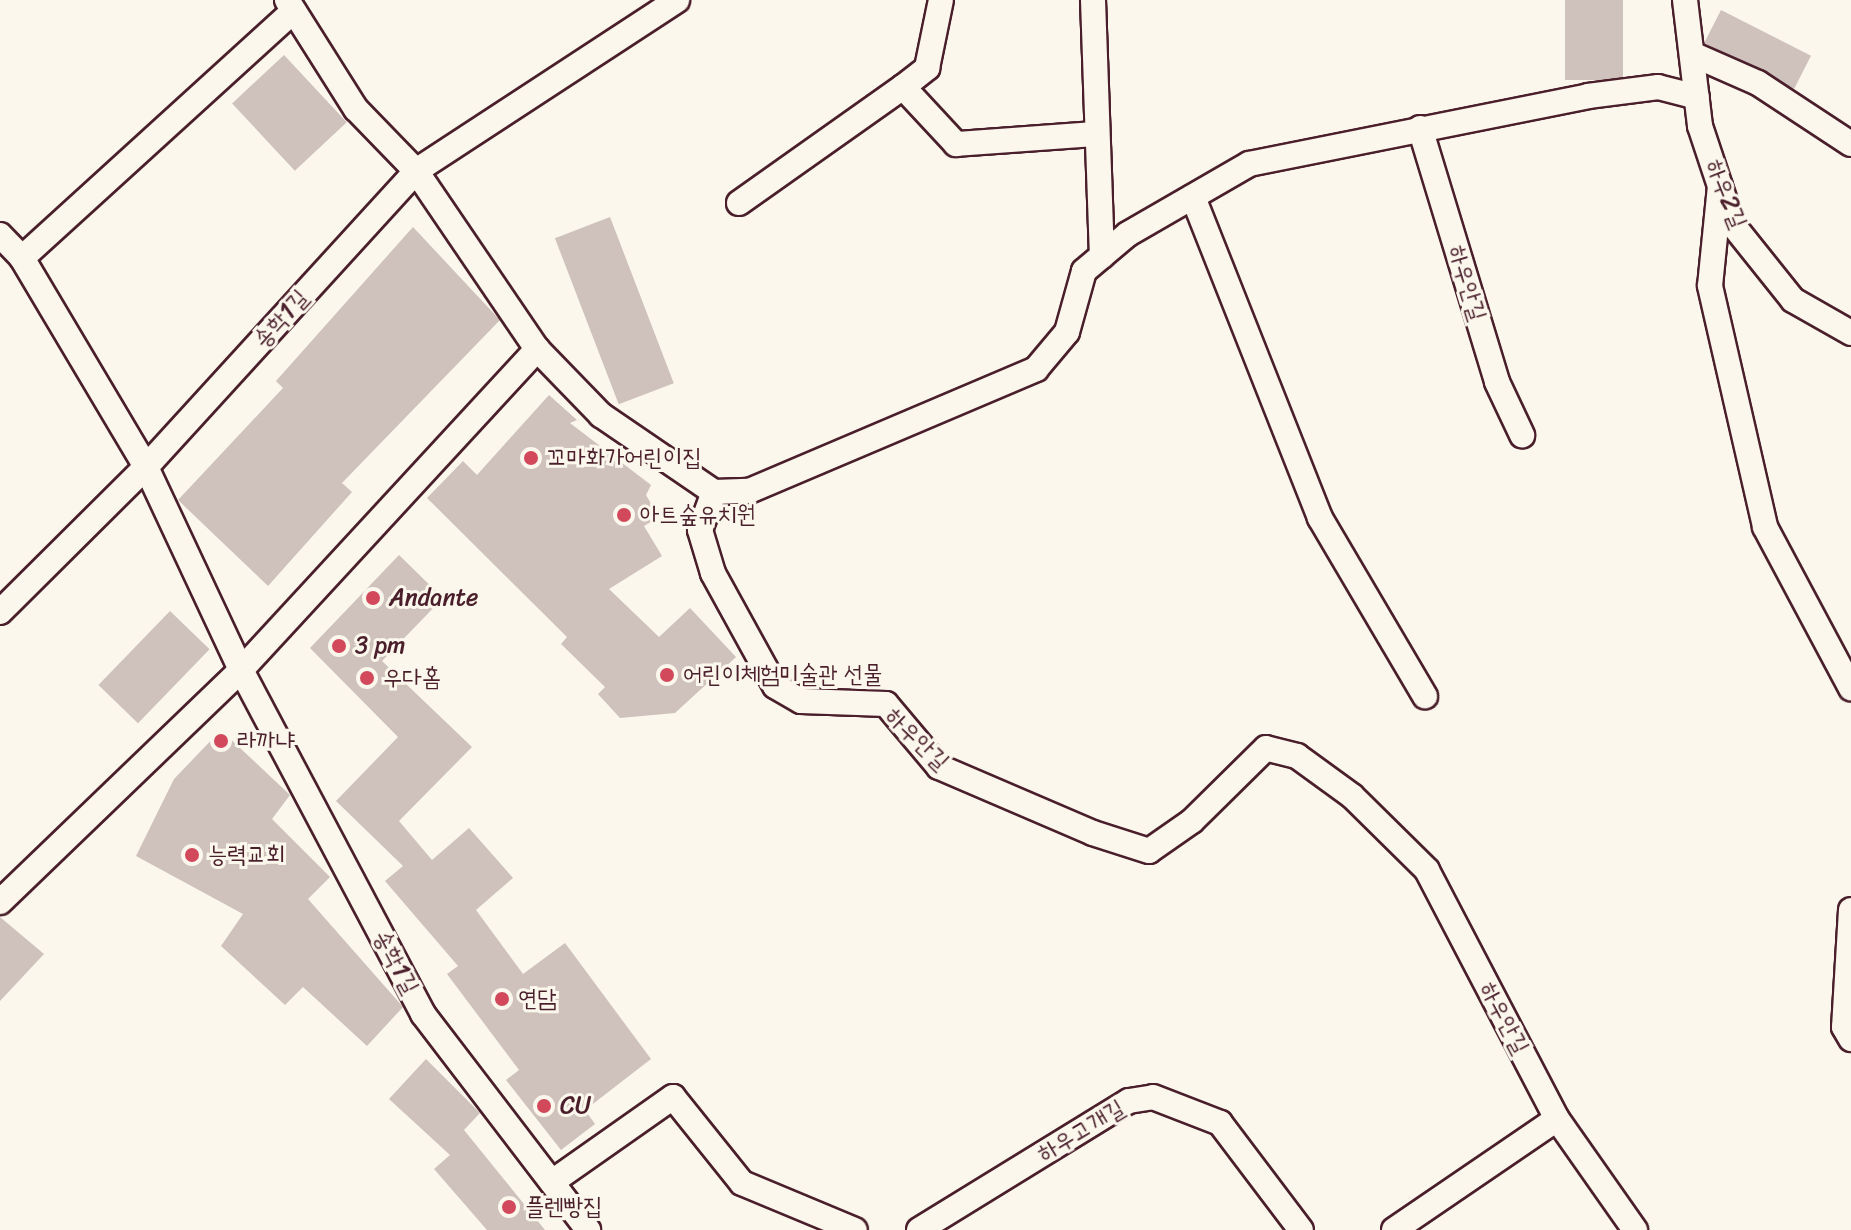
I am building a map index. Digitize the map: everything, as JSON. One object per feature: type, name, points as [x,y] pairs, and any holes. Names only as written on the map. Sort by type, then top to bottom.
[{"type":"street","name":"송학1길","points":[[0,612],[146,467],[416,171],[677,0]]},
{"type":"street","points":[[739,203],[927,68],[941,0]]},
{"type":"street","points":[[1093,0],[1102,256]]},
{"type":"street","name":"하우2길","points":[[1685,0],[1697,97],[1733,225],[1793,300],[1851,333]]},
{"type":"street","points":[[22,258],[290,5],[356,109],[416,171],[537,349],[601,415],[714,492],[749,491],[1036,369],[1067,332],[1084,271],[1102,256],[1249,164],[1420,128],[1658,87],[1697,97]]},
{"type":"street","points":[[1692,54],[1758,83],[1851,144]]},
{"type":"street","points":[[903,87],[956,144],[1097,134]]},
{"type":"street","name":"하우안길","points":[[1420,128],[1497,382],[1522,435]]},
{"type":"street","points":[[1720,186],[1710,286],[1765,527],[1851,688]]},
{"type":"street","points":[[1193,197],[1320,518],[1425,696]]},
{"type":"street","name":"송학1길","points":[[0,235],[22,258],[146,467],[241,670],[423,1014],[588,1230]]},
{"type":"street","points":[[0,902],[241,670],[537,349]]},
{"type":"street","name":"하우안길","points":[[714,492],[700,530],[713,573],[775,686],[801,701],[886,704],[939,767],[1149,851],[1192,821],[1266,748],[1297,756],[1352,796],[1427,870],[1557,1119]]},
{"type":"street","points":[[1851,910],[1844,1027],[1851,1039]]},
{"type":"street","points":[[552,1182],[673,1097],[742,1183],[855,1230]]},
{"type":"street","name":"하우고개길","points":[[919,1230],[1129,1101],[1153,1097],[1220,1123],[1301,1230]]},
{"type":"street","points":[[1394,1230],[1557,1119],[1635,1230]]},
{"type":"building","points":[[1565,0],[1623,0],[1623,80],[1565,80]]},
{"type":"building","points":[[1721,10],[1811,56],[1794,89],[1704,43]]},
{"type":"building","points":[[284,55],[347,122],[295,171],[232,103]]},
{"type":"building","points":[[610,217],[674,383],[619,404],[555,238]]},
{"type":"building","points":[[413,227],[500,320],[342,483],[352,492],[268,586],[178,500],[283,388],[276,381]]},
{"type":"building","points":[[549,395],[577,420],[570,423],[651,485],[646,495],[659,517],[644,526],[662,556],[609,589],[659,637],[690,608],[736,657],[675,713],[620,718],[598,694],[605,687],[561,644],[567,637],[427,498],[463,461],[477,475]]},
{"type":"building","points":[[399,555],[443,598],[382,661],[472,747],[399,821],[432,860],[469,828],[513,878],[476,910],[523,974],[565,943],[651,1059],[585,1110],[595,1124],[561,1150],[506,1080],[519,1070],[447,974],[458,966],[385,881],[403,866],[336,801],[398,737],[310,648]]},
{"type":"building","points":[[170,611],[210,649],[138,723],[98,685]]},
{"type":"building","points":[[221,730],[290,795],[272,819],[330,877],[308,899],[403,1007],[367,1046],[303,987],[285,1005],[221,946],[243,914],[136,856],[174,779]]},
{"type":"building","points":[[0,917],[44,954],[0,1001]]},
{"type":"building","points":[[426,1059],[480,1113],[464,1130],[545,1230],[487,1230],[434,1169],[450,1155],[389,1099]]},
{"type":"place","name":"꼬마화가어린이집","points":[[531,458]]},
{"type":"place","name":"아트숲유치원","points":[[624,515]]},
{"type":"place","name":"Andante","points":[[373,598]]},
{"type":"place","name":"3 pm","points":[[339,646]]},
{"type":"place","name":"어린이체험미술관 선물","points":[[667,675]]},
{"type":"place","name":"우다홈","points":[[367,678]]},
{"type":"place","name":"라까냐","points":[[221,741]]},
{"type":"place","name":"능력교회","points":[[192,855]]},
{"type":"place","name":"연담","points":[[502,999]]},
{"type":"place","name":"CU","points":[[544,1106]]},
{"type":"place","name":"플렌빵집","points":[[509,1207]]}]
